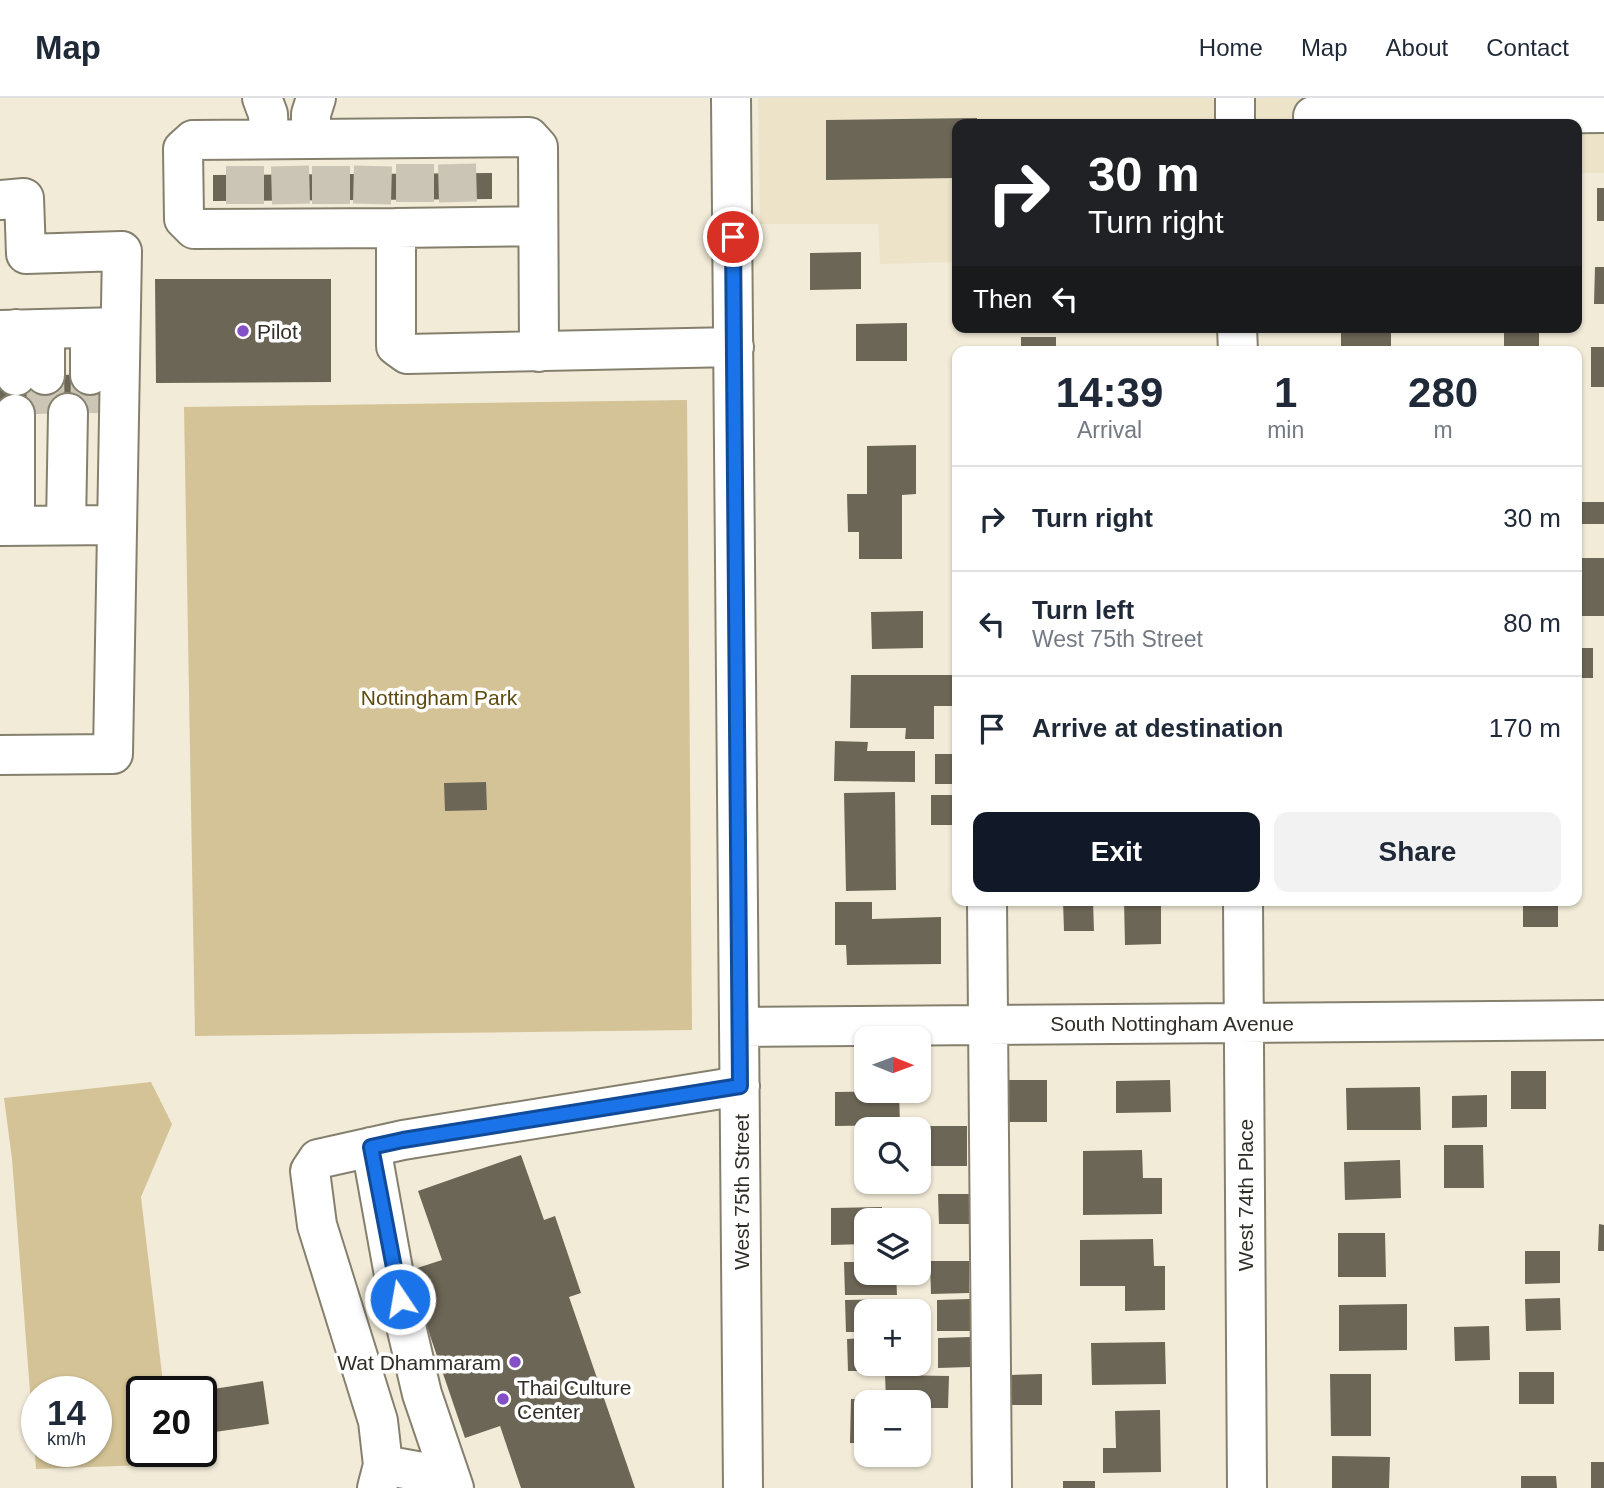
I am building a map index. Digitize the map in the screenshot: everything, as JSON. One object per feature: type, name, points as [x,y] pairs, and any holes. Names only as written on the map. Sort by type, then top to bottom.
[{"type":"street","points":[[262,98],[268,114],[289,149]]},
{"type":"street","points":[[289,149],[311,114],[316,98]]},
{"type":"street","name":"West 75th Street","points":[[731,98],[743,1488]]},
{"type":"street","points":[[1235,98],[1236,119]]},
{"type":"street","points":[[1313,119],[1313,116],[1604,113]]},
{"type":"street","points":[[538,226],[458,215],[394,218],[246,216],[194,229],[184,219],[183,149],[193,141],[289,149],[457,151],[529,137],[538,147],[539,352]]},
{"type":"street","points":[[0,200],[24,198],[26,254],[122,251],[57,329],[55,375],[57,329]]},
{"type":"street","points":[[394,218],[396,346],[407,354],[734,347]]},
{"type":"street","points":[[55,525],[57,329]]},
{"type":"street","points":[[0,755],[113,754],[55,525],[55,413],[55,525]]},
{"type":"street","points":[[987,906],[992,1488]]},
{"type":"street","name":"West 74th Place","points":[[1243,906],[1247,1488]]},
{"type":"street","name":"South Nottingham Avenue","points":[[740,1027],[1604,1020]]},
{"type":"street","points":[[371,1147],[394,1275],[422,1394],[452,1482],[380,1477],[378,1421],[317,1225],[310,1171],[318,1159],[371,1147],[417,1138],[740,1086]]},
{"type":"shaded area","points":[[758,98],[1604,98],[1604,173],[1582,173],[1582,119],[952,119],[952,262],[880,264],[878,224],[760,224]]},
{"type":"green space","name":"Nottingham Park","points":[[687,400],[692,1030],[195,1036],[184,407]]},
{"type":"green space","points":[[151,1082],[172,1124],[141,1197],[162,1376],[126,1376],[126,1466],[112,1466],[112,1376],[29,1376],[12,1159],[4,1098]]},
{"type":"green space","points":[[36,1467],[91,1467],[36,1469]]},
{"type":"building","points":[[977,118],[952,119],[952,178],[826,180],[826,120]]},
{"type":"building","points":[[492,173],[492,199],[213,201],[213,175]]},
{"type":"building","points":[[1597,188],[1604,188],[1604,221],[1597,221]]},
{"type":"building","points":[[861,252],[861,289],[810,290],[810,253]]},
{"type":"building","points":[[1595,267],[1604,267],[1604,304],[1594,304]]},
{"type":"building","name":"Pilot","points":[[155,279],[331,279],[331,382],[156,383]]},
{"type":"building","points":[[907,323],[907,361],[856,361],[856,324]]},
{"type":"building","points":[[1341,333],[1391,333],[1391,346],[1341,346]]},
{"type":"building","points":[[1504,333],[1539,333],[1539,346],[1504,346]]},
{"type":"building","points":[[1021,337],[1056,337],[1056,346],[1021,346]]},
{"type":"building","points":[[1591,347],[1604,347],[1604,387],[1591,387]]},
{"type":"building","points":[[111,374],[111,412],[0,414],[0,376]]},
{"type":"building","points":[[916,445],[916,494],[902,495],[902,559],[859,559],[859,532],[848,532],[847,494],[867,494],[867,446]]},
{"type":"building","points":[[1582,502],[1604,502],[1604,524],[1582,524]]},
{"type":"building","points":[[1582,558],[1604,558],[1604,616],[1582,616]]},
{"type":"building","points":[[923,611],[923,648],[872,649],[871,612]]},
{"type":"building","points":[[1582,648],[1593,648],[1593,678],[1582,678]]},
{"type":"building","points":[[851,675],[952,675],[952,706],[934,706],[934,739],[905,739],[906,728],[850,728]]},
{"type":"building","points":[[835,741],[868,742],[867,751],[915,751],[915,782],[834,781]]},
{"type":"building","points":[[935,754],[952,754],[952,784],[935,784]]},
{"type":"building","points":[[486,782],[487,810],[445,811],[444,783]]},
{"type":"building","points":[[895,792],[896,890],[846,891],[844,793]]},
{"type":"building","points":[[931,795],[952,795],[952,825],[931,825]]},
{"type":"building","points":[[835,902],[872,902],[872,919],[941,917],[941,964],[847,965],[846,945],[835,945]]},
{"type":"building","points":[[1063,906],[1093,906],[1094,931],[1064,931]]},
{"type":"building","points":[[1124,906],[1161,906],[1161,944],[1125,945]]},
{"type":"building","points":[[1523,906],[1558,906],[1558,927],[1523,927]]},
{"type":"building","points":[[1511,1071],[1546,1071],[1546,1109],[1511,1109]]},
{"type":"building","points":[[1007,1080],[1047,1080],[1047,1122],[1007,1122]]},
{"type":"building","points":[[1170,1080],[1171,1112],[1116,1113],[1116,1081]]},
{"type":"building","points":[[1420,1087],[1421,1130],[1347,1130],[1346,1088]]},
{"type":"building","points":[[835,1092],[854,1092],[854,1103],[899,1103],[900,1117],[854,1117],[854,1126],[835,1126]]},
{"type":"building","points":[[1487,1095],[1487,1127],[1452,1128],[1452,1096]]},
{"type":"building","points":[[931,1126],[967,1126],[967,1166],[931,1166]]},
{"type":"building","points":[[1444,1145],[1483,1145],[1484,1188],[1444,1188]]},
{"type":"building","points":[[1142,1150],[1143,1178],[1162,1178],[1162,1214],[1083,1215],[1083,1151]]},
{"type":"building","name":"Wat Dhammaram","points":[[521,1155],[544,1220],[555,1216],[581,1293],[569,1297],[635,1488],[521,1488],[500,1426],[465,1438],[408,1271],[442,1260],[418,1191]]},
{"type":"building","points":[[1400,1160],[1401,1198],[1345,1200],[1344,1162]]},
{"type":"building","points":[[938,1194],[970,1194],[970,1224],[939,1224]]},
{"type":"building","points":[[882,1207],[854,1208],[854,1244],[831,1245],[831,1208]]},
{"type":"building","points":[[1599,1224],[1604,1225],[1604,1251],[1598,1251]]},
{"type":"building","points":[[1338,1233],[1385,1233],[1386,1277],[1338,1277]]},
{"type":"building","points":[[1153,1239],[1154,1266],[1165,1266],[1165,1310],[1125,1311],[1125,1286],[1080,1286],[1080,1240]]},
{"type":"building","points":[[1525,1251],[1560,1251],[1560,1283],[1525,1284]]},
{"type":"building","points":[[931,1261],[969,1261],[969,1293],[931,1294]]},
{"type":"building","points":[[844,1262],[854,1262],[854,1285],[897,1285],[897,1295],[845,1295]]},
{"type":"building","points":[[1560,1298],[1561,1330],[1526,1331],[1525,1299]]},
{"type":"building","points":[[970,1299],[971,1331],[937,1331],[937,1300]]},
{"type":"building","points":[[845,1300],[854,1300],[854,1332],[846,1332]]},
{"type":"building","points":[[1407,1304],[1407,1350],[1339,1351],[1339,1305]]},
{"type":"building","points":[[1489,1326],[1490,1360],[1455,1361],[1454,1327]]},
{"type":"building","points":[[970,1337],[970,1367],[938,1368],[938,1338]]},
{"type":"building","points":[[847,1339],[854,1339],[854,1371],[848,1371]]},
{"type":"building","points":[[1165,1342],[1166,1384],[1092,1385],[1091,1343]]},
{"type":"building","points":[[1519,1372],[1554,1372],[1554,1404],[1519,1404]]},
{"type":"building","points":[[1042,1374],[1042,1405],[1010,1405],[1010,1375]]},
{"type":"building","points":[[1330,1374],[1371,1374],[1371,1436],[1331,1436]]},
{"type":"building","points":[[885,1376],[949,1376],[948,1408],[931,1408],[931,1390],[886,1390]]},
{"type":"building","points":[[263,1381],[269,1424],[217,1432],[217,1388]]},
{"type":"building","points":[[851,1399],[854,1399],[854,1443],[850,1443]]},
{"type":"building","points":[[1160,1410],[1161,1472],[1103,1473],[1103,1448],[1116,1448],[1115,1411]]},
{"type":"building","points":[[1332,1456],[1390,1457],[1389,1488],[1332,1488]]},
{"type":"building","points":[[1591,1462],[1604,1462],[1604,1488],[1591,1488]]},
{"type":"building","points":[[1521,1476],[1556,1476],[1557,1488],[1521,1488]]},
{"type":"building","points":[[1063,1481],[1095,1481],[1095,1488],[1063,1488]]},
{"type":"tunnel","points":[[415,164],[415,203]]},
{"type":"tunnel","points":[[457,164],[458,203]]},
{"type":"tunnel","points":[[331,165],[331,204]]},
{"type":"tunnel","points":[[372,204],[373,165]]},
{"type":"tunnel","points":[[245,166],[245,205]]},
{"type":"tunnel","points":[[290,166],[291,205]]},
{"type":"tunnel","points":[[45,375],[46,414]]},
{"type":"tunnel","points":[[89,413],[90,375]]},
{"type":"place","name":"Pilot","points":[[243,331]]},
{"type":"place","name":"Wat Dhammaram","points":[[515,1362]]},
{"type":"place","name":"Thai Culture Center","points":[[503,1399]]},
{"type":"route","points":[[400,1299],[371,1147],[740,1086],[733,237]]}]
